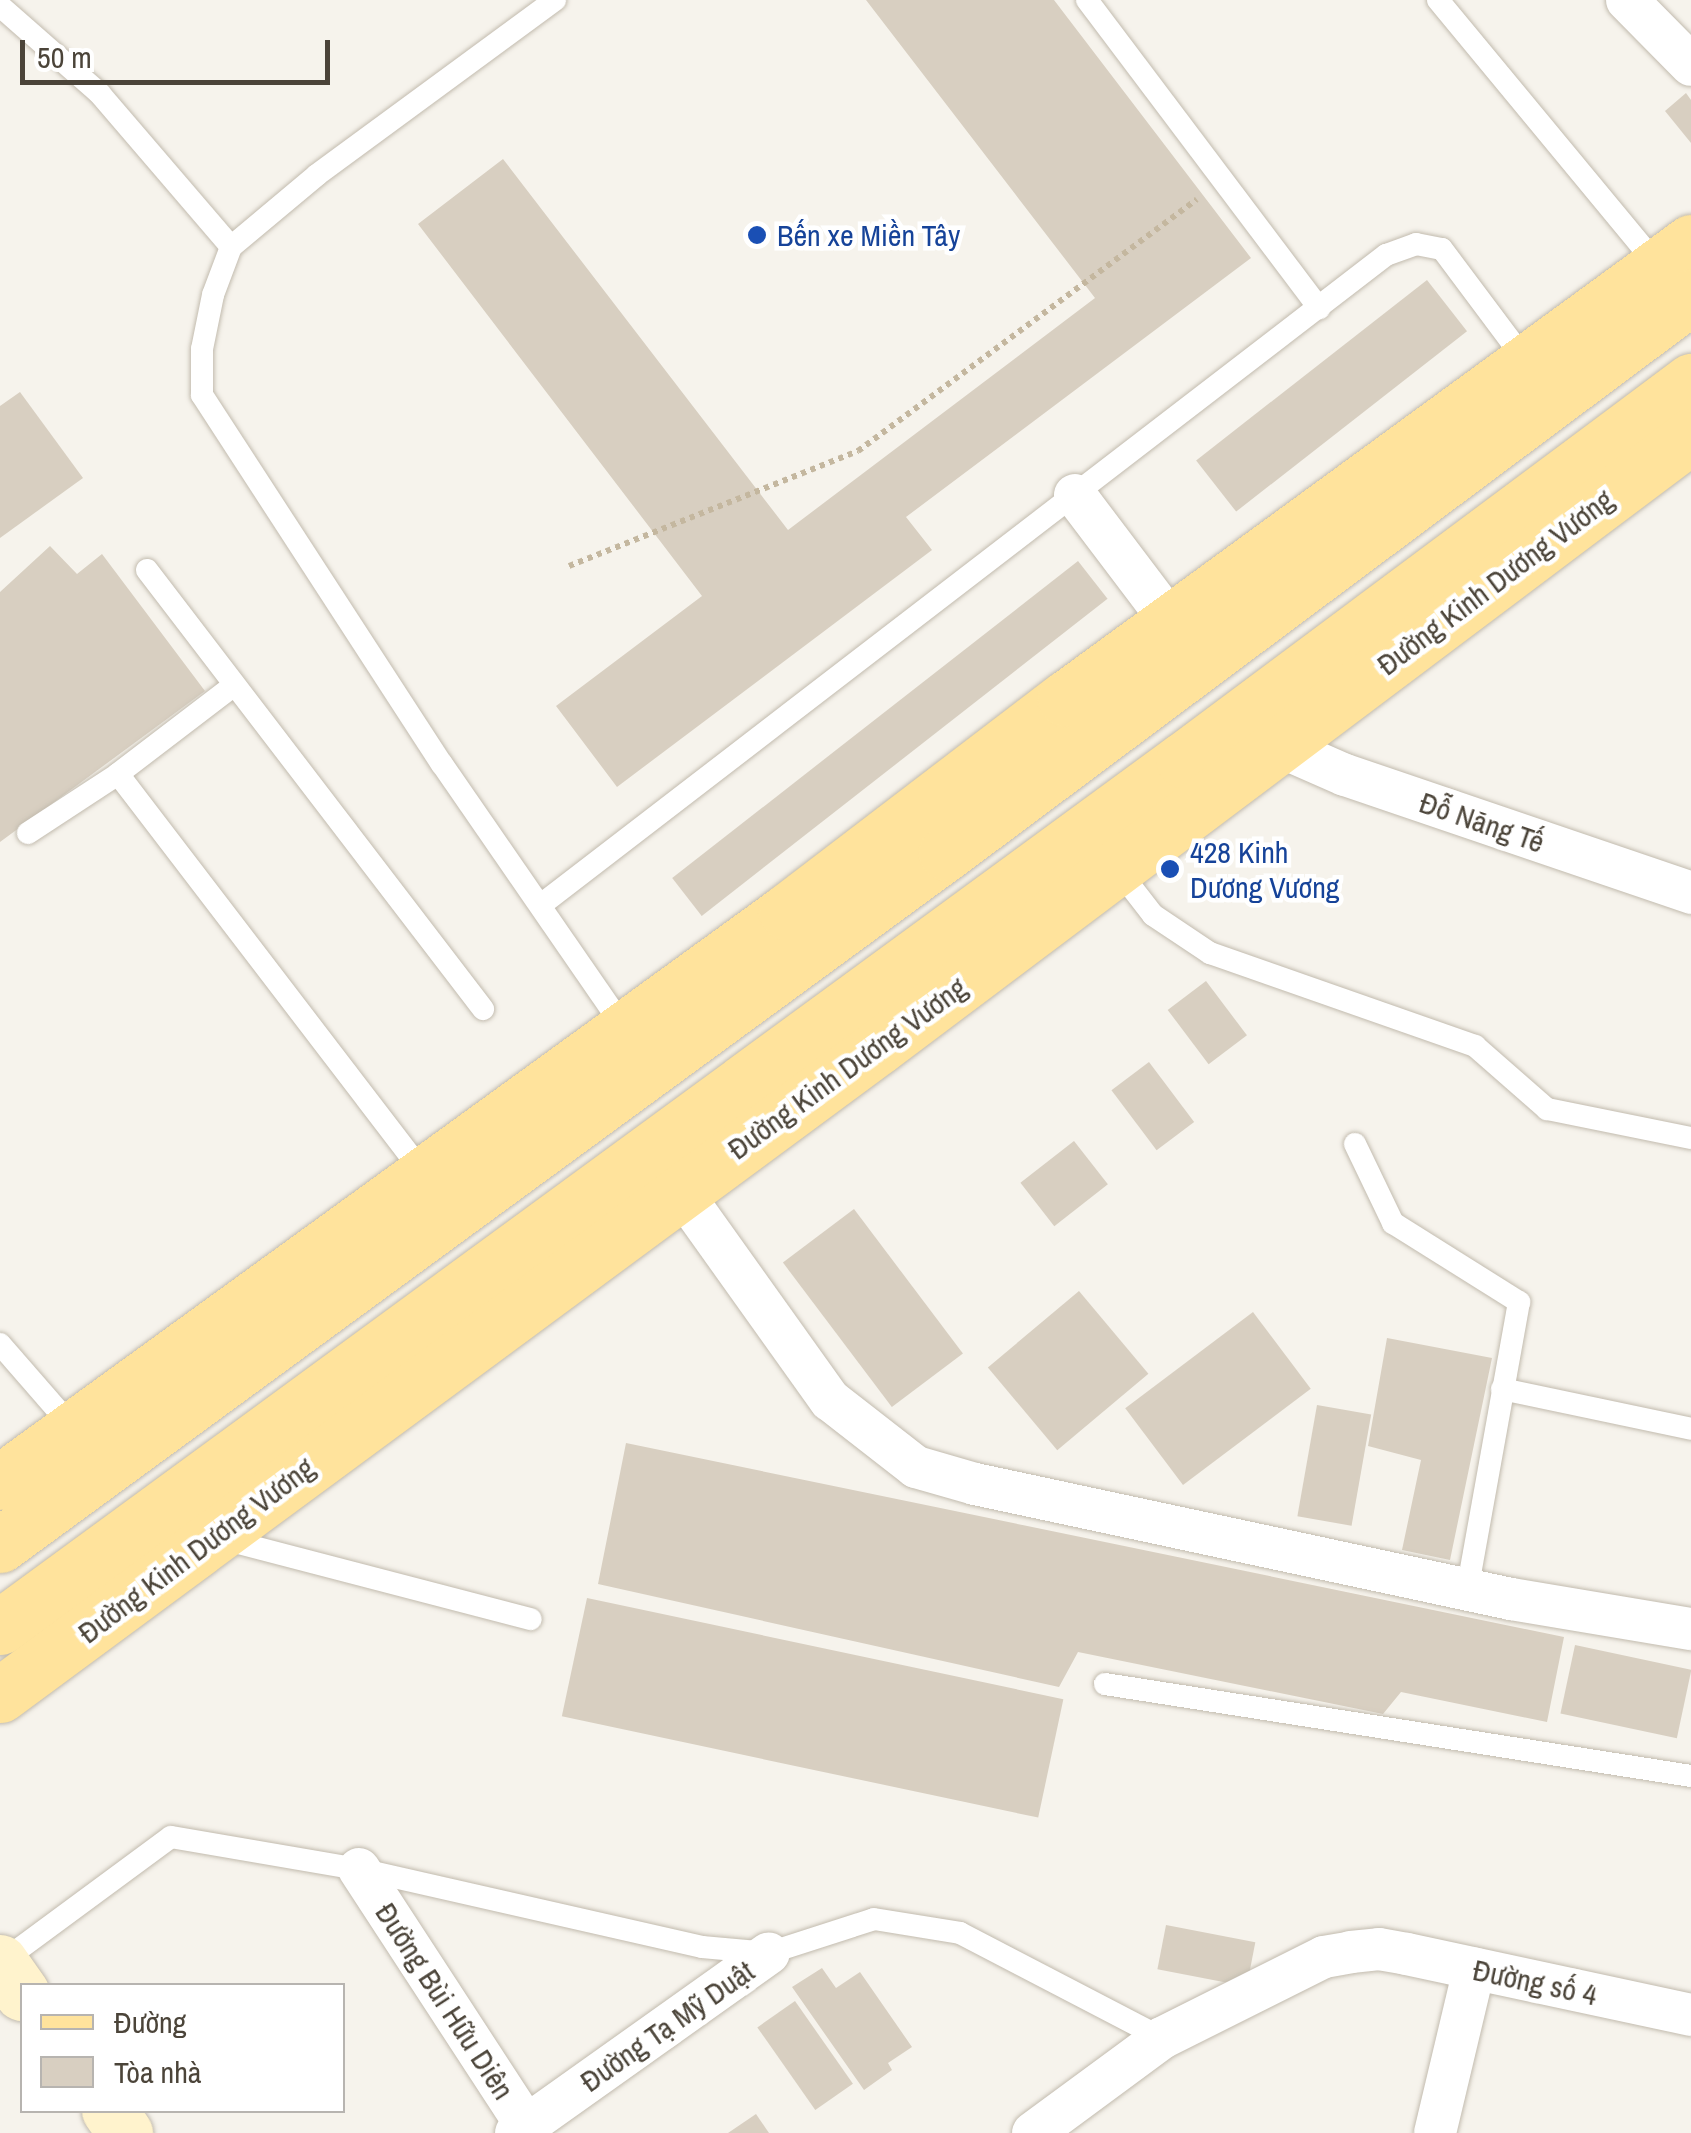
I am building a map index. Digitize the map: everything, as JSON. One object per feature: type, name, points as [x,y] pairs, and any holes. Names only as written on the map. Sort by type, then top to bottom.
[{"type":"main road","points":[[0,1482],[92,1447],[1541,381],[1680,269]]},
{"type":"main road","name":"Đường Kinh Dương Vương","points":[[0,1627],[663,1137],[1259,730],[1686,403]]},
{"type":"main road","points":[[1186,642],[1259,730]]},
{"type":"main road","name":"Đường Kinh Dương Vương","points":[[0,1695],[878,1047],[1116,866],[1259,730]]},
{"type":"main road","points":[[634,1048],[680,1190]]},
{"type":"main road","points":[[0,1545],[92,1447],[424,1174],[634,1048]]},
{"type":"street","points":[[1628,0],[1691,66]]},
{"type":"street","points":[[1075,495],[1186,642]]},
{"type":"street","name":"Đỗ Năng Tế","points":[[1259,730],[1346,775],[1691,894]]},
{"type":"street","points":[[680,1190],[830,1400],[916,1467],[975,1484],[1467,1590],[1691,1630]]},
{"type":"street","name":"Đường Bùi Hữu Diên","points":[[360,1870],[524,2131]]},
{"type":"street","name":"Đường số 4","points":[[1162,2038],[1324,1958],[1378,1949],[1691,2015]]},
{"type":"street","name":"Đường Tạ Mỹ Duật","points":[[524,2131],[769,1953]]},
{"type":"street","points":[[0,1963],[20,1990]]},
{"type":"street","points":[[1436,2133],[1474,1969]]},
{"type":"street","points":[[1033,2133],[1162,2038]]},
{"type":"lane","points":[[555,0],[344,154],[231,247],[213,296],[202,349],[202,396],[442,764],[542,904],[634,1048]]},
{"type":"lane","points":[[1087,0],[1319,308]]},
{"type":"lane","points":[[1438,0],[1680,269]]},
{"type":"lane","points":[[0,6],[100,94],[231,247]]},
{"type":"lane","points":[[542,904],[1386,256],[1416,244],[1442,249],[1541,381]]},
{"type":"lane","points":[[147,570],[483,1009]]},
{"type":"lane","points":[[28,834],[118,774],[233,686]]},
{"type":"lane","points":[[118,774],[424,1174]]},
{"type":"lane","points":[[1116,866],[1153,915],[1210,953],[1475,1046],[1547,1109],[1691,1138]]},
{"type":"lane","points":[[1356,1144],[1393,1223],[1519,1302],[1467,1590]]},
{"type":"lane","points":[[0,1344],[92,1447]]},
{"type":"lane","points":[[1502,1389],[1691,1429]]},
{"type":"lane","points":[[216,1537],[532,1619]]},
{"type":"lane","points":[[1105,1684],[1691,1776]]},
{"type":"lane","points":[[0,1963],[170,1837],[360,1870],[702,1947],[769,1953],[874,1919],[960,1933],[1162,2038]]},
{"type":"path","points":[[568,566],[858,451],[1222,180]]},
{"type":"building","points":[[866,0],[1054,0],[1251,258],[906,517],[932,550],[617,787],[556,706],[702,596],[418,224],[503,159],[788,530],[1095,298]]},
{"type":"building","points":[[1686,93],[1691,100],[1691,143],[1665,111]]},
{"type":"building","points":[[1427,280],[1467,331],[1236,512],[1196,460]]},
{"type":"building","points":[[20,392],[83,478],[0,538],[0,406]]},
{"type":"building","points":[[50,546],[77,574],[102,554],[205,691],[0,842],[0,592]]},
{"type":"building","points":[[1078,561],[1108,599],[702,916],[672,878]]},
{"type":"building","points":[[1206,981],[1247,1035],[1209,1064],[1168,1010]]},
{"type":"building","points":[[1149,1062],[1194,1122],[1157,1150],[1111,1090]]},
{"type":"building","points":[[1074,1141],[1108,1184],[1054,1226],[1020,1183]]},
{"type":"building","points":[[854,1209],[963,1354],[892,1407],[783,1263]]},
{"type":"building","points":[[1079,1291],[1148,1374],[1057,1450],[988,1367]]},
{"type":"building","points":[[1253,1312],[1311,1389],[1183,1485],[1125,1408]]},
{"type":"building","points":[[1387,1338],[1492,1358],[1450,1560],[1402,1550],[1421,1460],[1368,1446]]},
{"type":"building","points":[[1317,1405],[1371,1415],[1352,1526],[1297,1516]]},
{"type":"building","points":[[626,1443],[1564,1637],[1547,1722],[1401,1692],[1383,1714],[1078,1652],[1059,1687],[598,1584]]},
{"type":"building","points":[[587,1598],[1063,1699],[1038,1818],[562,1716]]},
{"type":"building","points":[[1575,1645],[1691,1670],[1677,1738],[1560,1713]]},
{"type":"building","points":[[1166,1925],[1255,1942],[1247,1987],[1157,1969]]},
{"type":"building","points":[[822,1968],[836,1988],[860,1972],[912,2047],[888,2063],[892,2070],[864,2090],[792,1987]]},
{"type":"building","points":[[795,2001],[853,2084],[815,2110],[757,2027]]},
{"type":"building","points":[[756,2114],[769,2133],[728,2133]]},
{"type":"place","name":"Bến xe Miền Tây","points":[[757,235]]},
{"type":"place","name":"428 Kinh Dương Vương","points":[[1170,869]]}]
